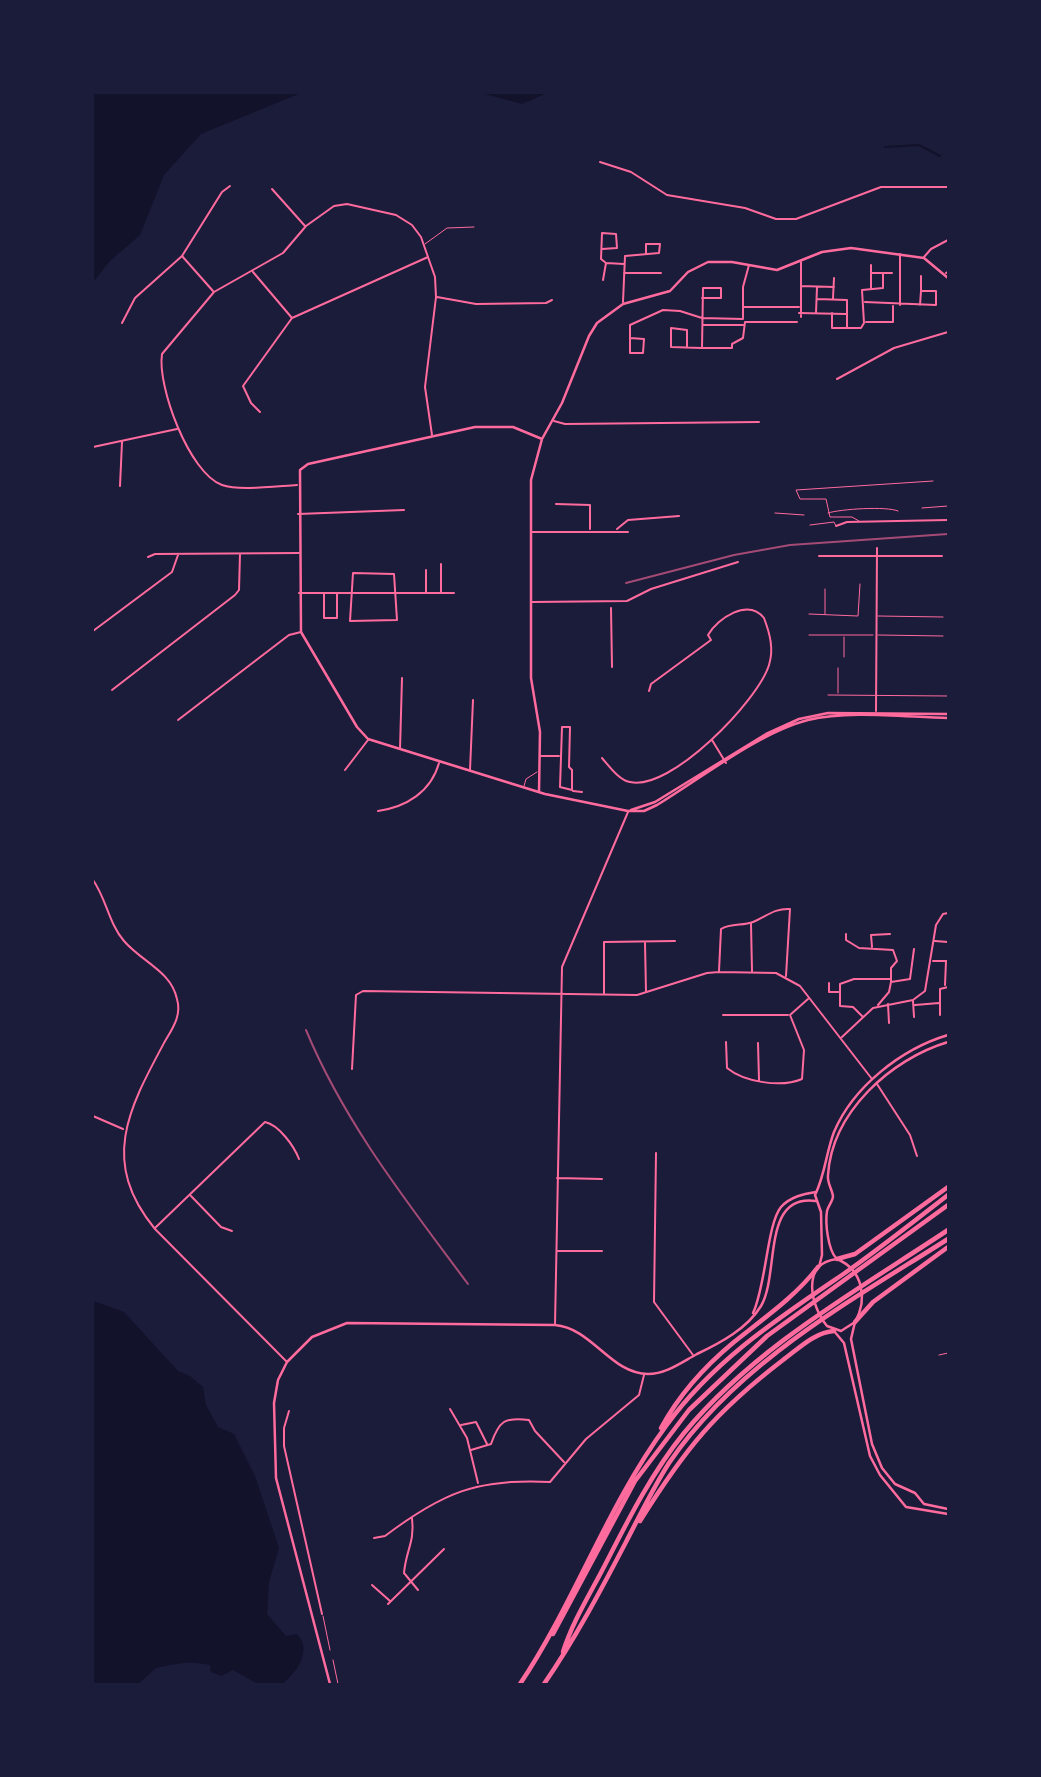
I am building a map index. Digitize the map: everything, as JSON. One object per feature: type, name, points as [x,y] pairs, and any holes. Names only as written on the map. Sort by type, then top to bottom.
[{"type":"highway","points":[[837,1259],[855,1254],[948,1187]]},
{"type":"highway","points":[[652,1445],[696,1390],[738,1349],[948,1195]]},
{"type":"highway","points":[[548,1639],[557,1630],[635,1481],[689,1410],[767,1336],[948,1205]]},
{"type":"highway","points":[[559,1662],[567,1639],[642,1497],[674,1447],[709,1404],[757,1360],[869,1280],[948,1230]]},
{"type":"highway","points":[[544,1684],[559,1662],[669,1464],[720,1401],[795,1340],[948,1239]]},
{"type":"highway","points":[[855,1322],[873,1302],[948,1247]]},
{"type":"highway","points":[[520,1684],[548,1639],[616,1506],[671,1411],[706,1368],[799,1291],[818,1267]]},
{"type":"highway","points":[[626,1542],[681,1457],[713,1419],[797,1349],[819,1334],[834,1331]]},
{"type":"street","points":[[600,162],[631,172],[667,195],[745,208],[776,219],[796,219],[881,187],[948,187]]},
{"type":"street","points":[[122,323],[135,298],[182,256],[222,192],[230,186]]},
{"type":"street","points":[[272,189],[306,226]]},
{"type":"street","points":[[297,485],[232,486],[219,483],[190,452],[178,429],[165,396],[162,354],[214,292],[284,253],[306,226],[334,206],[347,204],[402,218],[416,230],[425,244],[430,256],[436,297],[425,387],[432,435]]},
{"type":"street","points":[[602,249],[617,248],[616,234],[602,233],[601,258],[606,263],[625,264]]},
{"type":"street","points":[[924,258],[931,249],[948,240]]},
{"type":"street","points":[[623,304],[622,273],[627,254],[646,254],[660,253],[660,244],[646,244],[646,254]]},
{"type":"street","points":[[539,792],[539,725],[531,678],[531,480],[542,439],[553,420],[593,327],[610,311],[623,304],[670,290],[688,272],[703,263],[725,261],[777,271],[836,249],[900,253],[924,258],[947,272],[948,278]]},
{"type":"street","points":[[900,253],[900,305]]},
{"type":"street","points":[[182,256],[214,292]]},
{"type":"street","points":[[260,412],[251,403],[243,386],[292,318],[430,256]]},
{"type":"street","points":[[801,261],[801,317]]},
{"type":"street","points":[[603,280],[606,263]]},
{"type":"street","points":[[732,355],[732,344],[743,338],[743,307],[749,265]]},
{"type":"street","points":[[871,265],[871,288]]},
{"type":"street","points":[[253,271],[292,318]]},
{"type":"street","points":[[871,273],[892,272]]},
{"type":"street","points":[[622,273],[661,273]]},
{"type":"street","points":[[832,313],[832,328],[861,328],[864,322],[862,290],[883,288],[883,273]]},
{"type":"street","points":[[920,305],[921,276]]},
{"type":"street","points":[[833,299],[834,278]]},
{"type":"street","points":[[800,286],[834,287]]},
{"type":"street","points":[[816,313],[817,286]]},
{"type":"street","points":[[702,298],[721,298],[721,288],[703,288],[702,298],[702,348]]},
{"type":"street","points":[[920,291],[936,291],[936,311]]},
{"type":"street","points":[[436,297],[484,304],[546,303],[552,300]]},
{"type":"street","points":[[817,299],[847,300],[847,328]]},
{"type":"street","points":[[864,302],[936,305]]},
{"type":"street","points":[[864,322],[893,323],[893,305]]},
{"type":"street","points":[[743,307],[799,307]]},
{"type":"street","points":[[630,338],[644,339],[643,353],[630,353],[630,338],[631,324],[661,310],[743,322]]},
{"type":"street","points":[[799,313],[847,314]]},
{"type":"street","points":[[702,325],[797,322]]},
{"type":"street","points":[[687,347],[687,330],[671,328],[671,347],[732,348]]},
{"type":"street","points":[[837,379],[894,348],[948,332]]},
{"type":"street","points":[[553,420],[565,424],[759,422]]},
{"type":"street","points":[[542,439],[508,426],[475,426],[308,464],[300,470],[297,485],[301,632],[357,727],[368,739],[539,792],[628,811],[643,811],[657,805],[766,734],[799,719],[828,713],[948,716]]},
{"type":"street","points":[[93,447],[178,429]]},
{"type":"street","points":[[120,486],[122,440]]},
{"type":"street","points":[[556,504],[590,505],[590,531]]},
{"type":"street","points":[[298,514],[404,510]]},
{"type":"street","points":[[617,530],[628,520],[679,516]]},
{"type":"street","points":[[836,526],[860,522],[948,520]]},
{"type":"street","points":[[530,531],[628,532]]},
{"type":"street","points":[[876,715],[877,548]]},
{"type":"street","points":[[148,557],[178,554],[299,553]]},
{"type":"street","points":[[93,631],[172,572],[178,554]]},
{"type":"street","points":[[112,690],[239,590],[240,554]]},
{"type":"street","points":[[819,556],[942,556]]},
{"type":"street","points":[[530,602],[628,601],[651,589],[738,562]]},
{"type":"street","points":[[441,564],[441,593]]},
{"type":"street","points":[[426,569],[426,593]]},
{"type":"street","points":[[353,573],[394,574],[397,620],[351,621],[351,593],[353,573]]},
{"type":"street","points":[[299,593],[454,593]]},
{"type":"street","points":[[324,593],[324,618],[337,618],[337,593]]},
{"type":"street","points":[[611,608],[612,667]]},
{"type":"street","points":[[602,758],[621,778],[635,783],[666,773],[712,739],[755,692],[769,664],[770,639],[759,612],[745,608],[738,610],[713,626],[708,635],[711,640],[651,684],[649,691]]},
{"type":"street","points":[[178,720],[289,635],[301,632]]},
{"type":"street","points":[[400,750],[402,678]]},
{"type":"street","points":[[470,771],[472,700]]},
{"type":"street","points":[[572,790],[572,770],[569,767],[570,727],[561,729],[560,787],[572,790],[582,792]]},
{"type":"street","points":[[345,770],[368,739]]},
{"type":"street","points":[[712,739],[725,761]]},
{"type":"street","points":[[540,756],[560,756]]},
{"type":"street","points":[[378,811],[415,798],[425,791],[440,762]]},
{"type":"street","points":[[555,1325],[560,993],[565,955],[626,823],[628,811]]},
{"type":"street","points":[[93,880],[123,941],[170,981],[178,1000],[178,1016],[138,1093],[124,1129],[123,1163],[127,1183],[140,1211],[155,1229],[287,1362]]},
{"type":"street","points":[[719,972],[720,929],[740,922],[751,923],[771,911],[790,909],[786,976]]},
{"type":"street","points":[[878,1006],[913,1000],[925,991],[936,925],[943,914],[948,913]]},
{"type":"street","points":[[751,923],[752,972]]},
{"type":"street","points":[[841,1038],[878,1006],[889,992],[896,953],[893,950],[859,948],[846,940],[846,934]]},
{"type":"street","points":[[872,948],[871,936],[890,934]]},
{"type":"street","points":[[604,995],[604,942],[675,941]]},
{"type":"street","points":[[934,942],[948,942]]},
{"type":"street","points":[[645,943],[646,993]]},
{"type":"street","points":[[864,1017],[853,1007],[840,1006],[840,984],[854,979],[910,979],[914,968],[914,949]]},
{"type":"street","points":[[932,961],[947,961],[947,987],[940,989],[940,1015]]},
{"type":"street","points":[[352,1069],[356,995],[363,991],[604,995],[646,993],[707,973],[752,972],[786,976],[809,998],[877,1083],[910,1135],[917,1156]]},
{"type":"street","points":[[829,983],[829,992],[840,992]]},
{"type":"street","points":[[723,1015],[790,1015],[809,998]]},
{"type":"street","points":[[913,1000],[914,1017]]},
{"type":"street","points":[[888,1003],[889,1023]]},
{"type":"street","points":[[915,1005],[940,1003]]},
{"type":"street","points":[[726,1042],[725,1061],[729,1070],[741,1077],[759,1081],[797,1082],[804,1076],[804,1051],[790,1015]]},
{"type":"street","points":[[948,1035],[911,1051],[873,1079],[857,1095],[839,1122],[816,1191],[821,1212],[822,1255],[812,1286],[814,1305],[827,1326],[844,1343],[870,1455],[880,1475],[905,1507],[948,1514]]},
{"type":"street","points":[[948,1042],[906,1060],[877,1083],[852,1112],[838,1139],[828,1174],[831,1191],[827,1212],[831,1253],[845,1262],[856,1276],[863,1301],[851,1339],[872,1444],[890,1479],[910,1491],[918,1500],[935,1508],[948,1509]]},
{"type":"street","points":[[758,1043],[759,1081]]},
{"type":"street","points":[[93,1116],[124,1129]]},
{"type":"street","points":[[155,1229],[265,1122],[271,1124],[295,1147],[299,1159]]},
{"type":"street","points":[[656,1153],[654,1302],[693,1356]]},
{"type":"street","points":[[556,1178],[602,1179]]},
{"type":"street","points":[[752,1316],[762,1290],[778,1211],[798,1195],[824,1187],[831,1191]]},
{"type":"street","points":[[190,1195],[221,1227],[232,1231]]},
{"type":"street","points":[[330,1684],[278,1488],[274,1446],[275,1391],[287,1362],[312,1337],[348,1323],[555,1325],[573,1329],[624,1366],[644,1374],[662,1372],[731,1335],[752,1316],[767,1293],[782,1213],[796,1201],[824,1205],[830,1202]]},
{"type":"street","points":[[556,1251],[602,1251]]},
{"type":"street","points":[[818,1267],[828,1260],[837,1259]]},
{"type":"street","points":[[834,1331],[847,1329],[855,1322]]},
{"type":"street","points":[[374,1538],[385,1536],[412,1516],[478,1484],[513,1480],[550,1482],[564,1462],[586,1439],[639,1395],[644,1374]]},
{"type":"street","points":[[450,1409],[471,1450],[478,1484]]},
{"type":"street","points":[[289,1411],[284,1428],[284,1446],[323,1614]]},
{"type":"street","points":[[471,1450],[491,1444],[496,1428],[503,1422],[529,1420],[535,1431],[564,1462]]},
{"type":"street","points":[[460,1426],[475,1422],[488,1445]]},
{"type":"street","points":[[274,1446],[284,1446]]},
{"type":"street","points":[[901,1499],[905,1492],[910,1491]]},
{"type":"street","points":[[912,1508],[918,1500]]},
{"type":"street","points":[[412,1516],[414,1538],[406,1555],[404,1573],[418,1590]]},
{"type":"street","points":[[372,1585],[389,1603],[444,1549]]},
{"type":"street","points":[[298,1556],[308,1554]]},
{"type":"lane","points":[[425,244],[447,228],[474,227]]},
{"type":"lane","points":[[860,522],[852,517],[830,517],[826,499],[800,499],[796,490],[933,481]]},
{"type":"lane","points":[[922,508],[948,506]]},
{"type":"lane","points":[[828,514],[890,507],[898,511]]},
{"type":"lane","points":[[775,513],[804,515]]},
{"type":"lane","points":[[810,525],[834,522],[836,526]]},
{"type":"lane","points":[[808,614],[859,616],[860,584]]},
{"type":"lane","points":[[825,589],[825,616]]},
{"type":"lane","points":[[878,616],[943,617]]},
{"type":"lane","points":[[809,635],[943,636]]},
{"type":"lane","points":[[844,657],[845,635]]},
{"type":"lane","points":[[838,668],[838,695]]},
{"type":"lane","points":[[828,695],[948,696]]},
{"type":"lane","points":[[524,788],[526,779],[539,771]]},
{"type":"lane","points":[[939,1355],[948,1353]]},
{"type":"lane","points":[[323,1614],[330,1650]]},
{"type":"lane","points":[[333,1660],[338,1684]]},
{"type":"shaded area","points":[[93,93],[301,93],[201,134],[164,175],[140,235],[110,261],[93,282]]},
{"type":"shaded area","points":[[481,93],[547,93],[522,104]]},
{"type":"shaded area","points":[[93,1301],[124,1312],[178,1371],[190,1376],[203,1387],[206,1405],[218,1427],[234,1434],[255,1476],[279,1548],[269,1582],[267,1614],[286,1636],[297,1634],[303,1647],[301,1661],[283,1684],[258,1684],[233,1670],[221,1676],[211,1672],[210,1665],[188,1663],[156,1668],[138,1684],[93,1684]]},
{"type":"waterway","points":[[885,147],[919,145],[940,156]]},
{"type":"railway","points":[[626,583],[734,555],[790,545],[948,534]]},
{"type":"railway","points":[[306,1030],[339,1098],[379,1162],[468,1284]]}]
